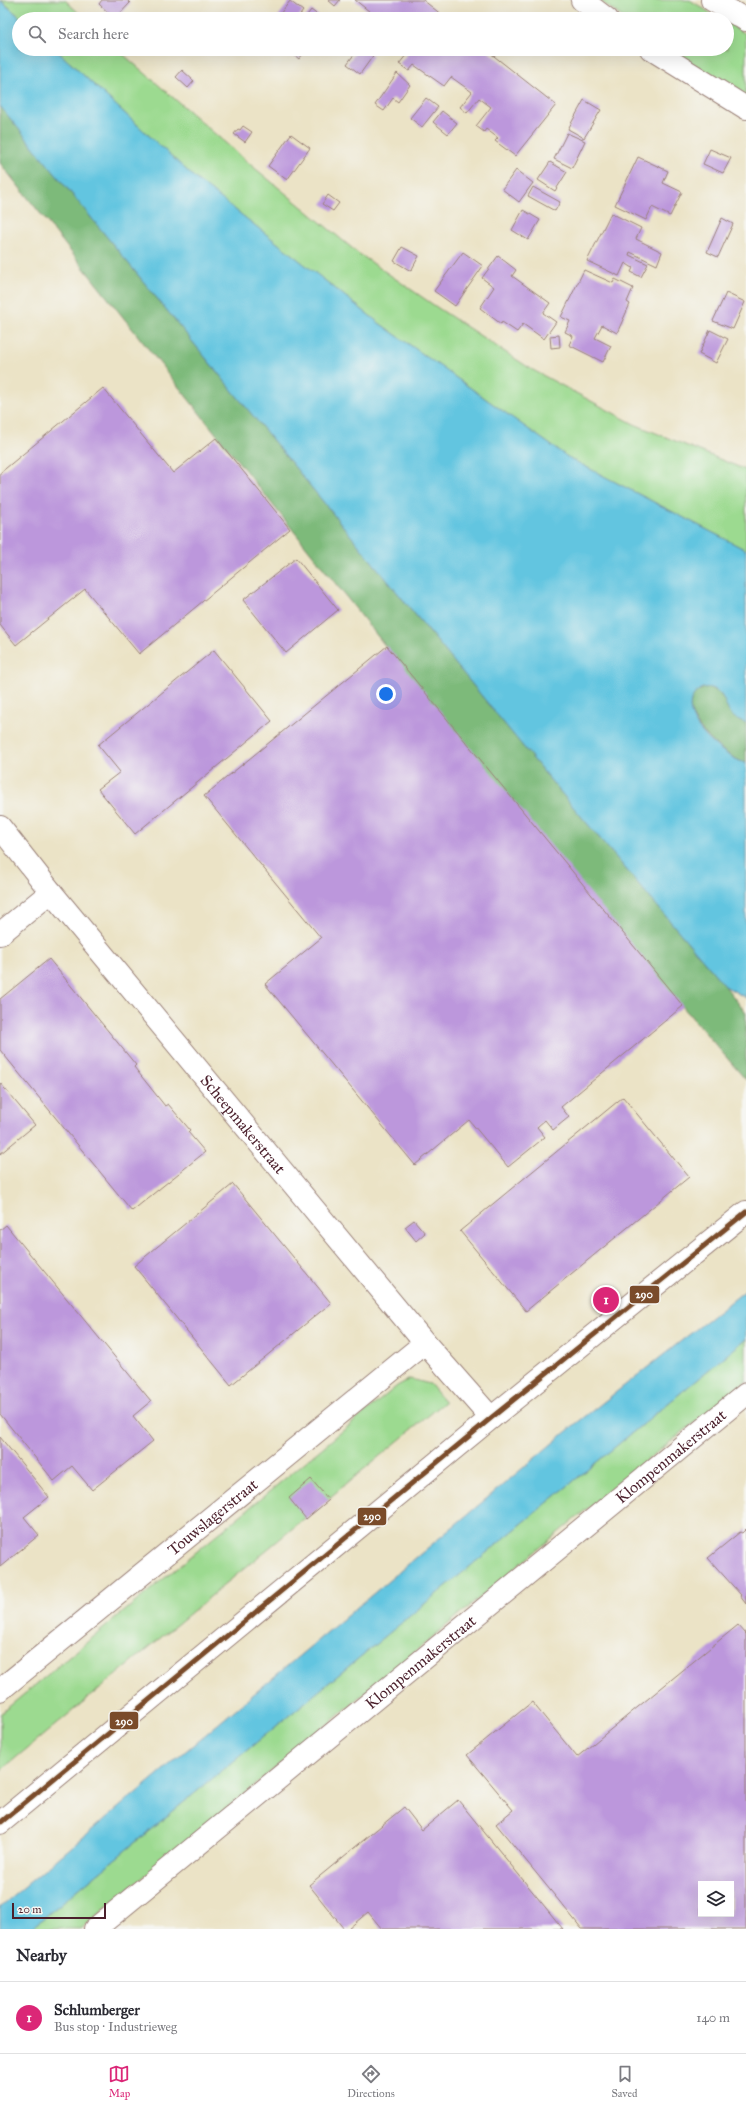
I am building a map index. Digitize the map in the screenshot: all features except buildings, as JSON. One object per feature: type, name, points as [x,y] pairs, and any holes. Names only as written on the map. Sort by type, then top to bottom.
[{"type":"street","points":[[582,0],[598,12]]},
{"type":"street","points":[[712,0],[732,12]]},
{"type":"street","points":[[734,13],[746,20]]},
{"type":"street","points":[[662,56],[746,108]]},
{"type":"street","name":"Scheepmakerstraat","points":[[0,827],[51,892],[425,1343],[492,1418]]},
{"type":"street","points":[[0,934],[51,892]]},
{"type":"street","points":[[0,1823],[492,1418],[746,1212]]},
{"type":"street","name":"Touwslagerstraat","points":[[0,1690],[425,1343]]},
{"type":"street","name":"Klompenmakerstraat","points":[[95,1929],[746,1394]]},
{"type":"green space","points":[[1,0],[65,0],[78,12],[14,12]]},
{"type":"green space","points":[[599,0],[690,0],[709,12],[615,12]]},
{"type":"green space","points":[[734,27],[746,34],[746,98],[678,56],[734,56]]},
{"type":"green space","points":[[63,56],[125,56],[251,165],[358,253],[438,308],[531,369],[634,424],[746,470],[746,550],[569,458],[379,323],[196,179]]},
{"type":"green space","points":[[0,106],[552,782],[725,986],[746,1013],[746,1080],[682,1006],[387,648],[0,163]]},
{"type":"green space","points":[[707,687],[720,694],[734,714],[746,723],[746,763],[723,751],[700,728],[693,716],[690,704],[694,694]]},
{"type":"green space","points":[[746,1339],[746,1382],[618,1483],[81,1929],[30,1929]]},
{"type":"green space","points":[[410,1379],[430,1384],[445,1402],[0,1771],[0,1714],[397,1386]]},
{"type":"water","points":[[0,0],[14,12],[12,12],[12,56],[63,56],[196,179],[379,323],[569,458],[746,550],[746,723],[732,716],[729,713],[721,694],[710,688],[699,690],[692,700],[691,710],[695,722],[714,744],[725,753],[746,763],[746,998],[725,986],[552,782],[0,106]]},
{"type":"water","points":[[746,1290],[746,1339],[30,1929],[0,1929],[0,1907],[573,1426]]},
{"type":"transit line","name":"290","points":[[0,1823],[491,1418],[746,1212]]},
{"type":"place","name":"Schlumberger","points":[[606,1300]]}]
